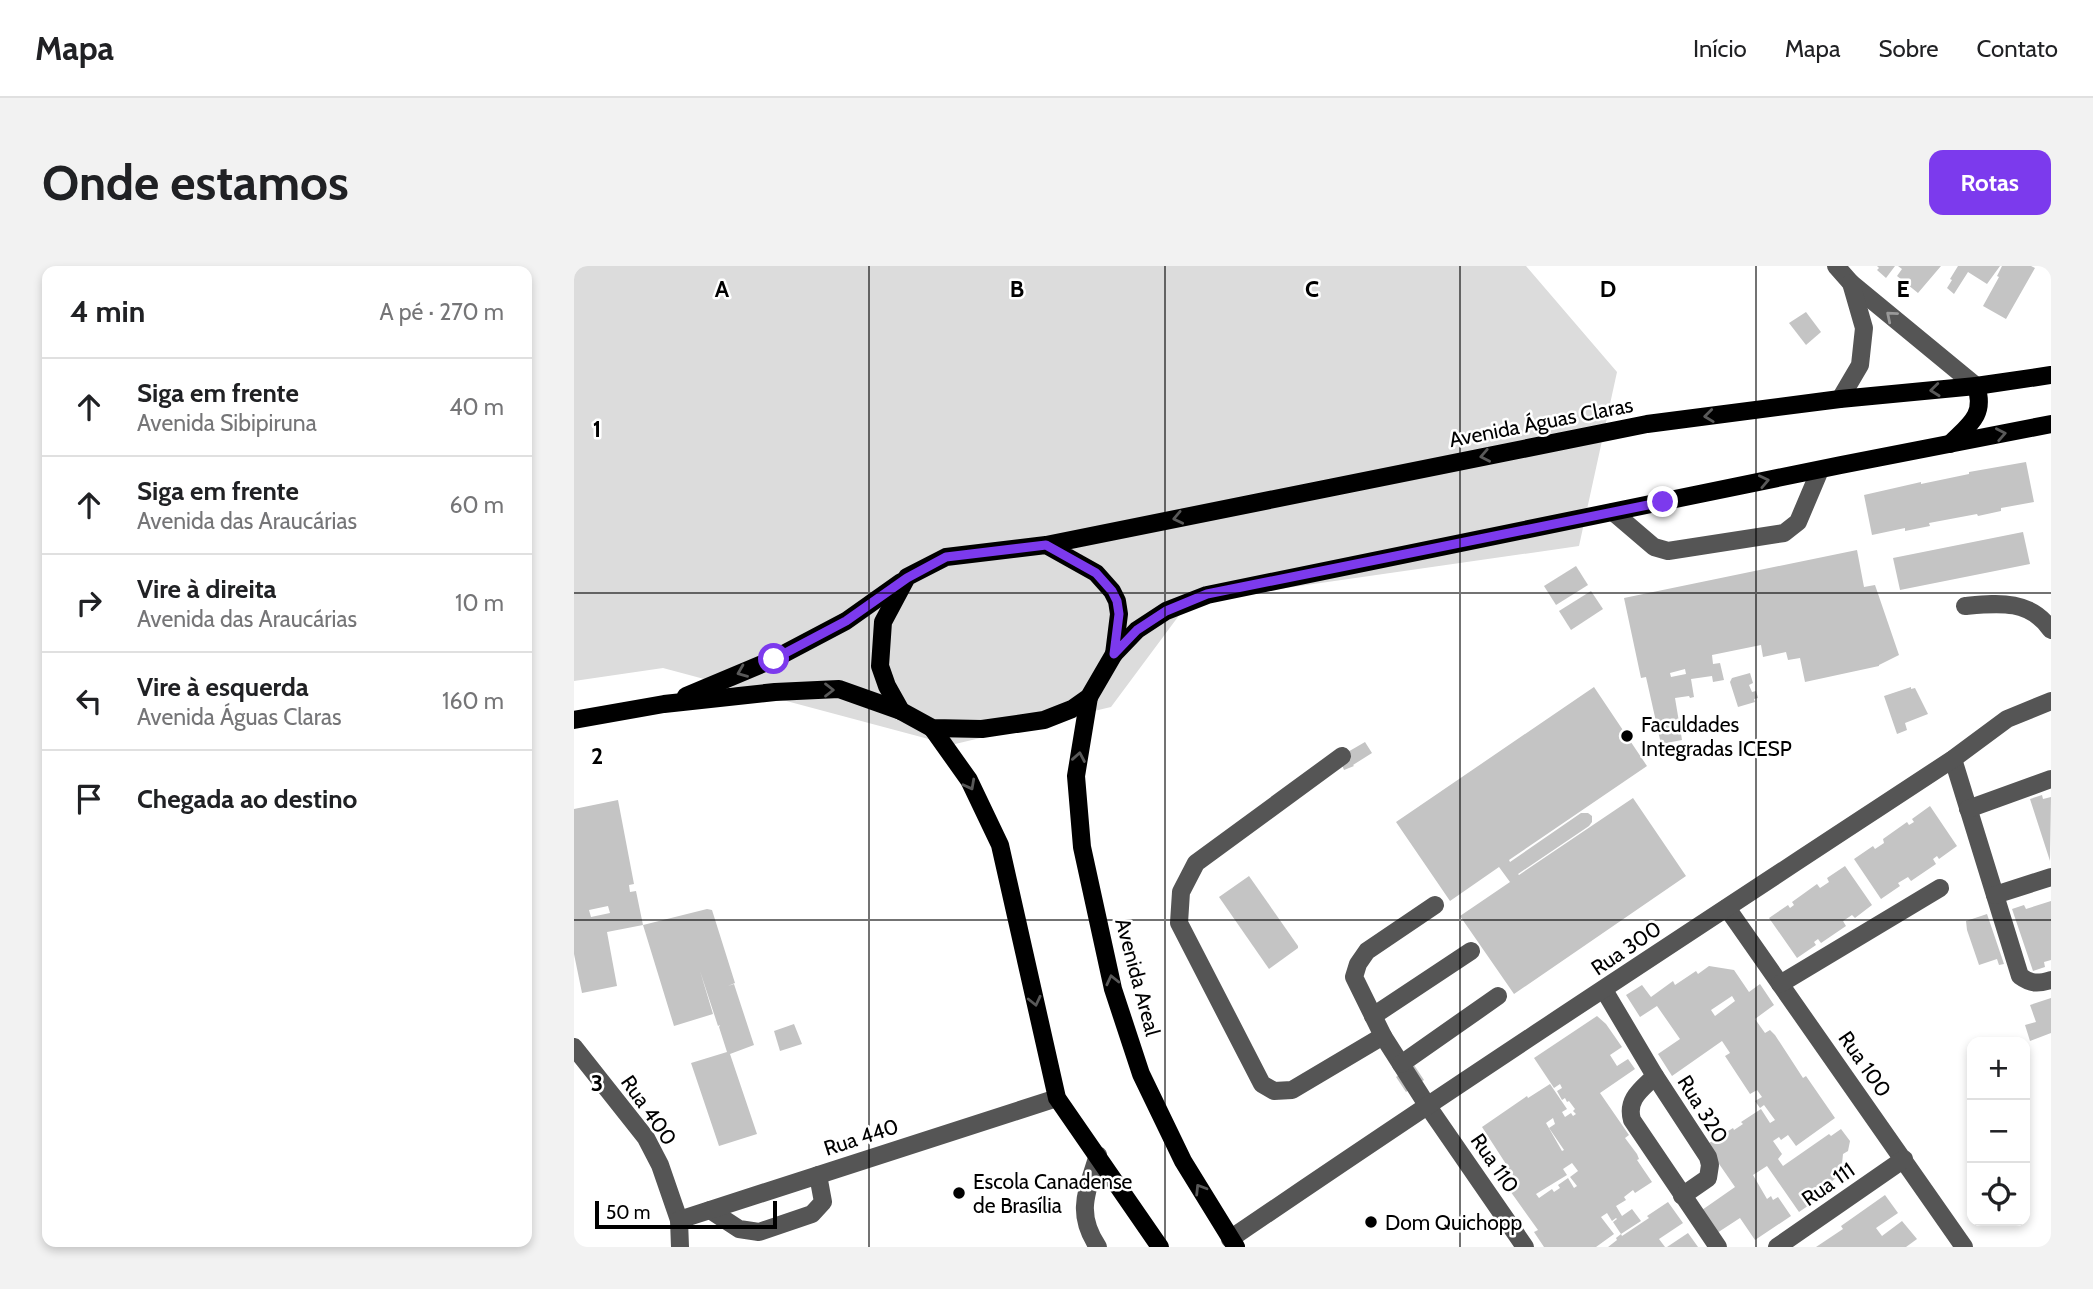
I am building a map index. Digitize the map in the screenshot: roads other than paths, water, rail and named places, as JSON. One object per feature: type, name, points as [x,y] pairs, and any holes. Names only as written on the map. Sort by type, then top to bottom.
[{"type":"main road","name":"Avenida Águas Claras","points":[[1046,545],[1647,424],[2051,375]]},
{"type":"main road","points":[[1950,444],[1976,418],[1980,405],[1976,386]]},
{"type":"main road","points":[[932,728],[982,729],[1044,720],[1072,709],[1089,697],[1114,654],[1137,630],[1166,611],[1207,594],[2051,424]]},
{"type":"main road","points":[[664,704],[786,653],[846,621],[907,578],[946,557],[1046,545],[1096,573],[1112,591],[1119,614],[1114,654]]},
{"type":"main road","points":[[901,711],[887,686],[880,666],[883,622],[907,578]]},
{"type":"main road","points":[[574,720],[664,704],[775,692],[839,689],[901,711],[932,728],[969,780],[1000,845],[1058,1098],[1160,1247]]},
{"type":"main road","name":"Avenida Areal","points":[[1089,697],[1076,776],[1083,847],[1113,989],[1147,1087],[1183,1161],[1233,1243]]},
{"type":"street","points":[[1838,267],[1851,283],[1976,386]]},
{"type":"street","points":[[1840,399],[1860,365],[1864,328],[1851,283]]},
{"type":"street","points":[[1613,512],[1654,547],[1668,551],[1784,533],[1798,522],[1820,470]]},
{"type":"street","points":[[1965,606],[2004,603],[2022,607],[2044,619],[2051,631]]},
{"type":"street","name":"Rua 300","points":[[1233,1243],[1427,1105],[1953,759],[2007,719],[2051,701]]},
{"type":"street","points":[[1342,756],[1196,863],[1181,892],[1179,923],[1262,1084],[1274,1091],[1292,1090],[1382,1036]]},
{"type":"street","points":[[1953,759],[2020,976],[2029,983],[2051,980]]},
{"type":"street","points":[[1968,808],[2051,779]]},
{"type":"street","points":[[1994,895],[2051,877]]},
{"type":"street","points":[[1780,984],[1940,888]]},
{"type":"street","name":"Rua 110","points":[[1434,905],[1367,951],[1358,964],[1354,977],[1382,1036],[1525,1247]]},
{"type":"street","name":"Rua 100","points":[[1727,908],[1964,1247]]},
{"type":"street","points":[[1373,1016],[1471,951]]},
{"type":"street","name":"Rua 320","points":[[1604,990],[1655,1076],[1708,1157],[1708,1178],[1682,1196]]},
{"type":"street","points":[[1401,1064],[1498,996]]},
{"type":"street","name":"Rua 400","points":[[574,1047],[646,1138],[660,1165],[679,1220],[680,1247]]},
{"type":"street","name":"Rua 320","points":[[1655,1076],[1634,1097],[1630,1111],[1632,1120],[1718,1247]]},
{"type":"street","name":"Rua 440","points":[[679,1220],[1058,1098]]},
{"type":"street","points":[[1098,1155],[1085,1199],[1085,1221],[1098,1247]]},
{"type":"street","name":"Rua 111","points":[[1777,1247],[1904,1159]]},
{"type":"street","points":[[710,1210],[739,1229],[759,1232],[812,1214],[823,1202],[818,1175]]},
{"type":"place","name":"Faculdades Integradas ICESP","points":[[1627,736]]},
{"type":"place","name":"Escola Canadense de Brasília","points":[[959,1193]]},
{"type":"place","name":"Dom Quichopp","points":[[1371,1222]]}]
